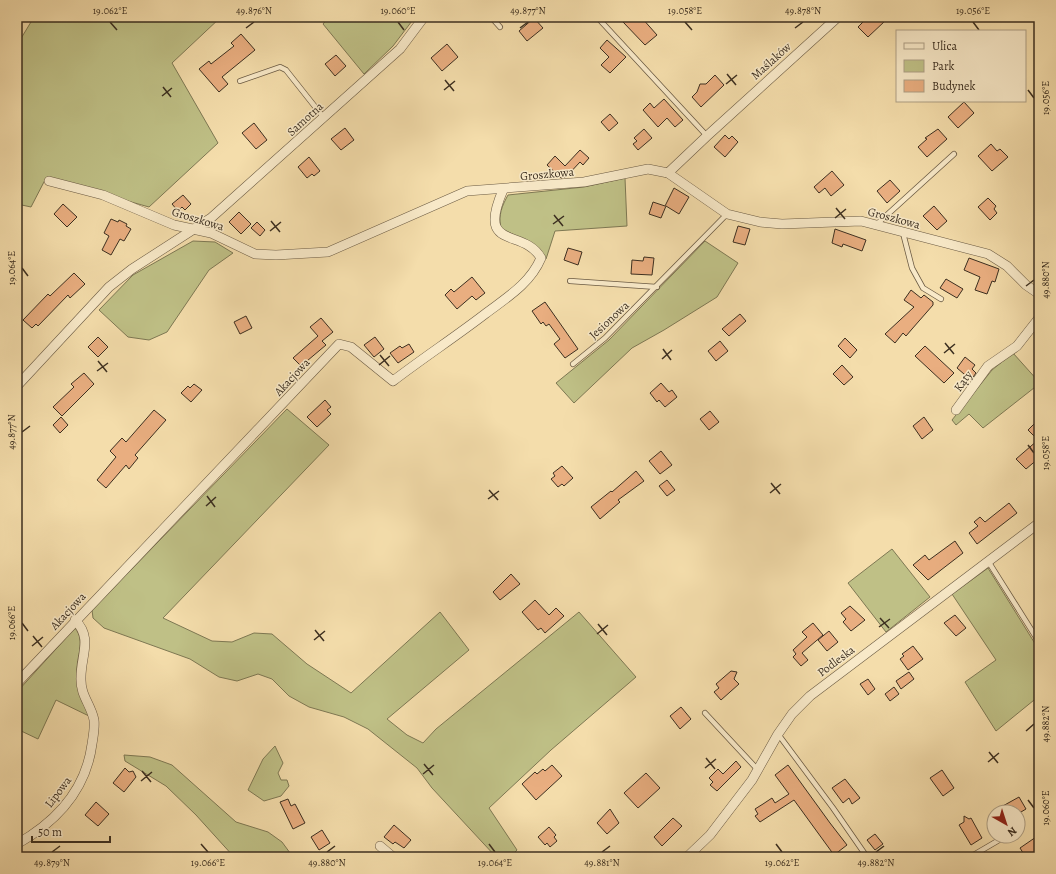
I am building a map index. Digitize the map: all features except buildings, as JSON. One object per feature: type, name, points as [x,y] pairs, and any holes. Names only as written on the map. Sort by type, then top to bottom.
[{"type":"street","name":"Samotna","points":[[17,386],[109,287],[132,269],[194,231],[211,218],[400,49],[424,17]]},
{"type":"street","name":"Maślaków","points":[[668,173],[706,136],[838,17]]},
{"type":"street","name":"Groszkowa","points":[[49,181],[103,195],[174,225],[194,231],[211,233],[255,254],[328,252],[467,191],[503,190],[584,182],[648,169],[668,173],[728,214],[760,222],[782,224],[849,220],[877,224],[903,233],[988,254],[1007,266],[1026,285],[1039,294]]},
{"type":"street","name":"Akacjowa","points":[[17,682],[172,522],[339,344],[352,348],[393,381],[463,331],[526,282],[537,268],[540,258],[537,251],[530,246],[510,239],[499,231],[495,215],[503,190]]},
{"type":"street","name":"Kąty","points":[[956,410],[988,366],[1016,346],[1039,318]]},
{"type":"street","name":"Podleska","points":[[687,857],[710,834],[752,780],[778,734],[792,714],[810,696],[1039,523]]},
{"type":"street","name":"Lipowa","points":[[17,844],[43,828],[65,807],[77,790],[90,762],[94,720],[83,695],[80,678],[85,645],[85,634],[82,627],[76,620]]},
{"type":"street","points":[[380,846],[393,857]]},
{"type":"lane","points":[[491,17],[500,27]]},
{"type":"lane","points":[[597,17],[706,136]]},
{"type":"lane","points":[[240,81],[280,67],[286,70],[324,118]]},
{"type":"lane","points":[[877,224],[954,154]]},
{"type":"lane","name":"Jesionowa","points":[[573,364],[605,338],[728,214]]},
{"type":"lane","points":[[903,233],[912,268],[923,288],[941,299]]},
{"type":"lane","name":"Jesionowa","points":[[570,281],[657,287]]},
{"type":"lane","points":[[988,561],[1039,642]]},
{"type":"lane","points":[[705,713],[758,770]]},
{"type":"lane","points":[[778,734],[867,857]]},
{"type":"lane","points":[[970,857],[992,844]]},
{"type":"green space","points":[[34,17],[221,17],[172,63],[218,143],[149,207],[46,178],[31,207],[17,204],[17,45]]},
{"type":"green space","points":[[329,17],[415,17],[393,46],[364,74],[323,24]]},
{"type":"green space","points":[[625,178],[627,226],[555,231],[546,259],[537,247],[501,228],[501,211],[508,195],[584,187]]},
{"type":"green space","points":[[193,241],[215,242],[233,253],[209,270],[167,332],[149,340],[128,337],[99,310],[133,275]]},
{"type":"green space","points":[[705,241],[738,263],[717,297],[632,348],[574,403],[556,383],[609,340]]},
{"type":"green space","points":[[1013,353],[1039,382],[1039,384],[983,428],[969,414],[956,425],[952,420],[992,370]]},
{"type":"green space","points":[[287,409],[329,445],[163,618],[212,641],[232,642],[254,633],[272,634],[307,664],[351,693],[440,612],[469,650],[387,719],[407,735],[423,743],[436,729],[579,612],[636,677],[551,750],[489,808],[517,850],[510,857],[496,857],[432,788],[417,768],[368,729],[344,717],[309,707],[289,696],[272,679],[258,674],[237,681],[219,677],[190,659],[104,628],[93,618],[92,610]]},
{"type":"green space","points":[[892,549],[930,597],[886,632],[848,583]]},
{"type":"green space","points":[[988,568],[1039,650],[1039,696],[996,731],[965,682],[996,660],[952,594]]},
{"type":"green space","points":[[75,628],[80,639],[77,666],[78,684],[82,700],[89,716],[56,700],[38,739],[17,729],[17,692]]},
{"type":"green space","points":[[275,746],[283,763],[278,773],[281,780],[287,780],[289,786],[281,796],[264,801],[248,790],[263,759]]},
{"type":"green space","points":[[124,755],[150,757],[172,765],[236,822],[268,832],[282,842],[293,857],[234,857],[196,815],[166,786],[125,761]]}]
